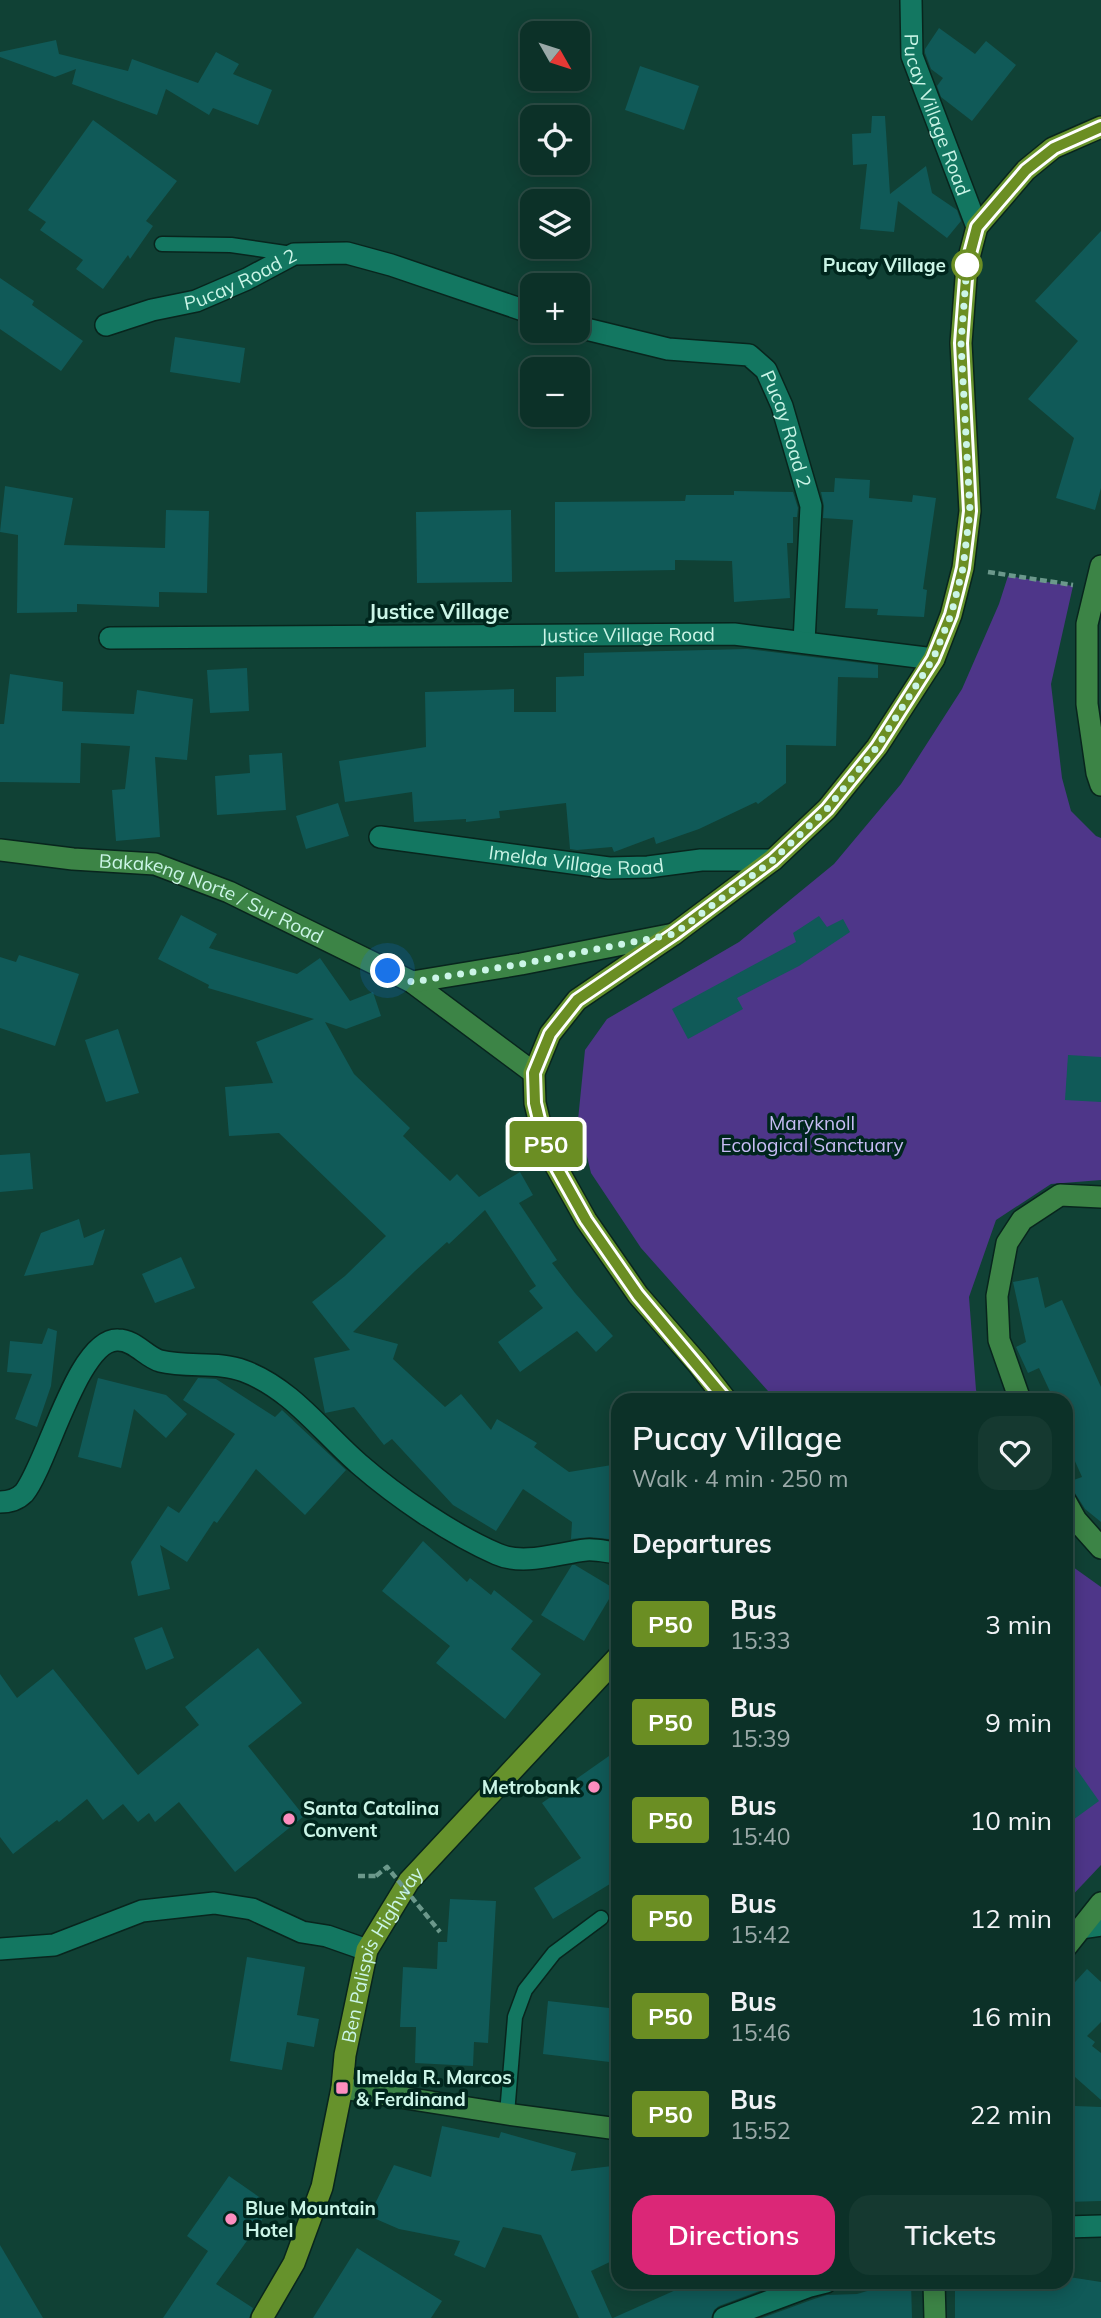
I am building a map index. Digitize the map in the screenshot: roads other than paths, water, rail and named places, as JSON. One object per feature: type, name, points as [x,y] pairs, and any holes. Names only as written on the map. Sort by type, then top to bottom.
[{"type":"main road","points":[[720,1393],[638,1295],[586,1220],[553,1161],[542,1132],[535,1103],[534,1073],[550,1034],[577,1000],[674,934],[773,860],[827,809],[877,747],[933,659],[951,615],[963,568],[970,511],[961,343],[967,265],[977,227],[1026,170],[1054,148],[1101,127]]},
{"type":"main road","name":"Ben Palispis Highway","points":[[262,2318],[294,2263],[322,2187],[367,1950],[409,1881],[611,1665]]},
{"type":"street","name":"Pucay Village Road","points":[[911,0],[912,56],[977,227]]},
{"type":"street","name":"Pucay Road 2","points":[[106,325],[152,310],[196,301],[247,279],[294,254],[347,253],[391,264],[520,309]]},
{"type":"street","name":"Pucay Road 2","points":[[590,330],[668,349],[749,355],[766,370],[782,406],[811,506],[804,642]]},
{"type":"street","points":[[1101,566],[1087,624],[1087,704],[1101,785]]},
{"type":"street","name":"Justice Village Road","points":[[110,638],[734,634],[933,659]]},
{"type":"street","name":"Imelda Village Road","points":[[380,836],[609,868],[648,867],[701,860],[773,860]]},
{"type":"street","name":"Bakakeng Norte / Sur Road","points":[[0,850],[73,859],[155,864],[229,892],[412,982],[534,1073]]},
{"type":"street","points":[[412,982],[674,934]]},
{"type":"street","points":[[1018,1393],[999,1340],[997,1296],[1007,1243],[1022,1220],[1060,1195],[1101,1197]]},
{"type":"street","points":[[0,1502],[10,1502],[22,1495],[35,1476],[72,1386],[101,1346],[110,1340],[121,1340],[142,1349],[157,1360],[232,1367],[247,1372],[303,1409],[359,1464],[434,1520],[499,1555],[521,1559],[589,1550],[611,1552]]},
{"type":"street","points":[[1073,1515],[1101,1548]]},
{"type":"street","points":[[0,1950],[54,1945],[142,1911],[214,1902],[252,1909],[302,1932],[327,1936],[367,1950]]},
{"type":"street","points":[[1073,1941],[1092,1926],[1101,1903]]},
{"type":"street","points":[[342,2088],[611,2128]]},
{"type":"street","points":[[1073,2227],[1101,2226]]},
{"type":"street","points":[[724,2318],[802,2289]]},
{"type":"street","points":[[934,2289],[935,2318]]},
{"type":"lane","points":[[162,244],[231,245],[294,254]]},
{"type":"lane","points":[[507,2114],[514,2017],[525,1990],[554,1953],[601,1919]]},
{"type":"place","name":"Pucay Village","points":[[967,265]]},
{"type":"place","name":"Metrobank","points":[[594,1787]]},
{"type":"place","name":"Santa Catalina Convent","points":[[289,1819]]},
{"type":"place","name":"Imelda R. Marcos & Ferdinand","points":[[342,2088]]},
{"type":"place","name":"Blue Mountain Hotel","points":[[231,2219]]},
{"type":"district","name":"Justice Village","points":[[439,611]]},
{"type":"park label","name":"Maryknoll Ecological Sanctuary","points":[[812,1134]]}]
